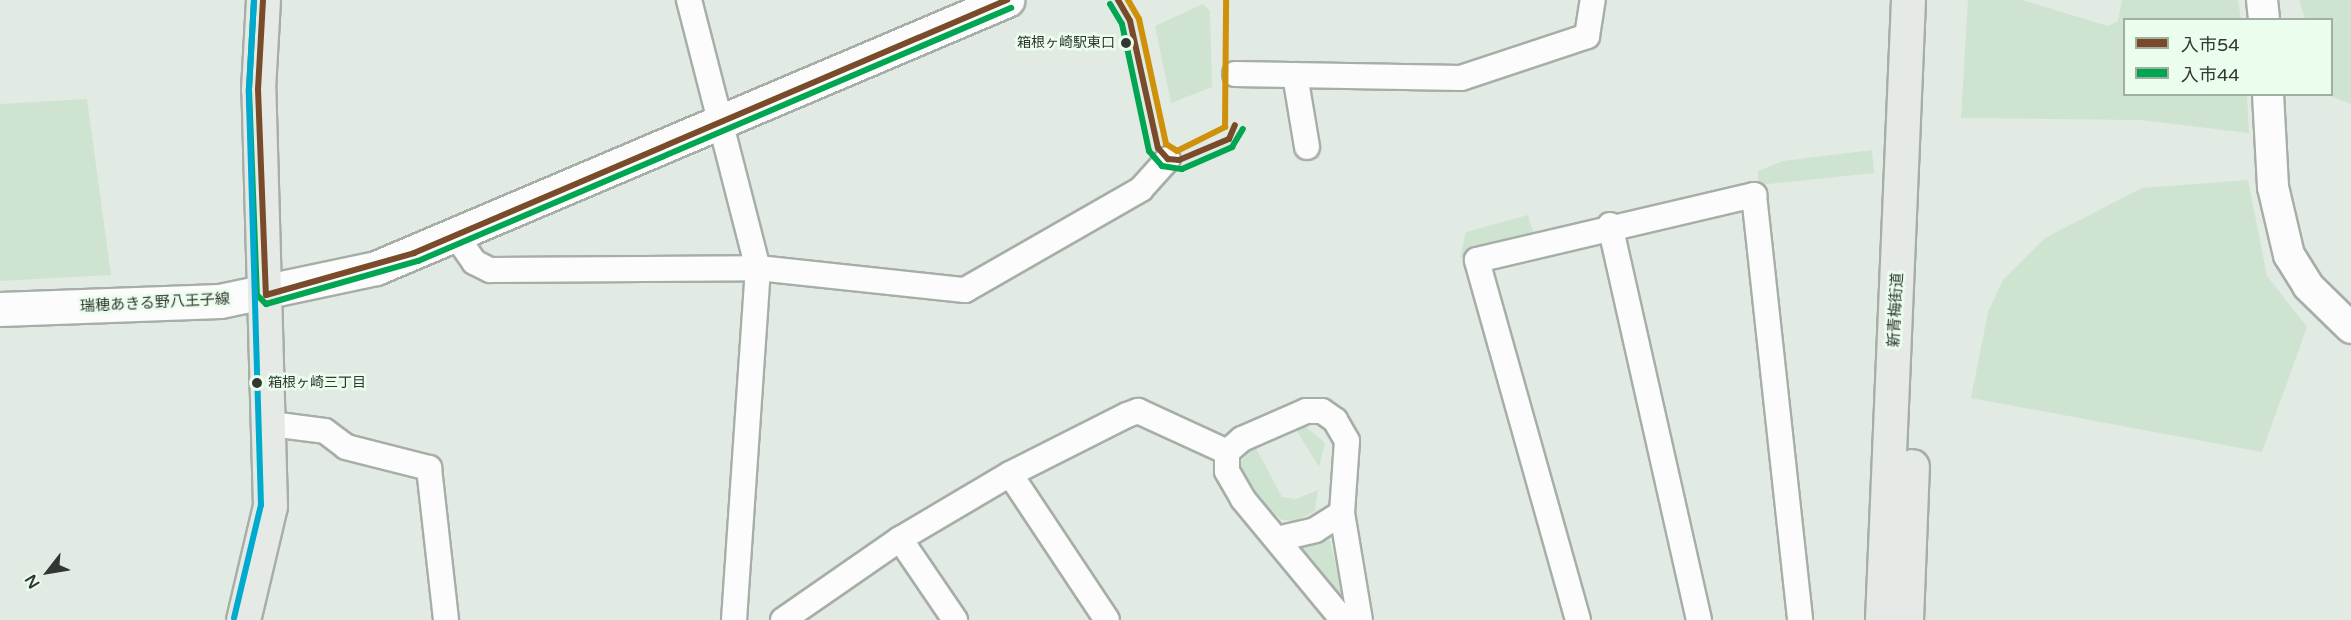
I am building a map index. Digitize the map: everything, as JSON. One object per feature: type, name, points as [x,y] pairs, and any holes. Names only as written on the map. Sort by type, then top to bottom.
[{"type":"main road","points":[[243,620],[270,506],[271,424],[258,89],[263,0]]},
{"type":"main road","name":"新青梅街道","points":[[1882,620],[1908,0]]},
{"type":"main road","name":"新青梅街道","points":[[1906,620],[1929,0]]},
{"type":"main road","name":"瑞穂あきる野八王子線","points":[[0,309],[266,295],[376,268],[722,124],[1001,1]]},
{"type":"street","points":[[689,0],[758,268],[734,620]]},
{"type":"street","points":[[1235,74],[1461,78],[1587,36],[1593,0]]},
{"type":"street","points":[[2262,0],[2264,18]]},
{"type":"street","points":[[1295,75],[1307,147]]},
{"type":"street","points":[[2268,96],[2273,187],[2289,255],[2308,286],[2351,328]]},
{"type":"street","points":[[456,236],[474,262],[490,270],[758,268],[965,290],[1141,189],[1168,159]]},
{"type":"street","points":[[1578,620],[1478,260],[1610,225],[1754,195],[1800,620]]},
{"type":"street","points":[[1610,225],[1699,620]]},
{"type":"street","points":[[793,617],[900,539],[1010,474],[1138,411],[1227,452]]},
{"type":"street","points":[[1227,452],[1306,411],[1322,411],[1335,420],[1347,441],[1342,513],[1360,620]]},
{"type":"street","points":[[271,424],[325,431],[346,447],[429,468],[446,620]]},
{"type":"street","points":[[1227,452],[1227,471],[1277,539],[1344,620]]},
{"type":"street","points":[[1010,474],[1107,620]]},
{"type":"street","points":[[1277,539],[1315,530],[1342,513]]},
{"type":"street","points":[[900,539],[955,620]]},
{"type":"green space","points":[[1968,0],[2022,0],[2108,26],[2118,21],[2122,0],[2238,0],[2241,18],[2123,18],[2123,96],[2247,96],[2249,133],[2140,120],[1961,118]]},
{"type":"green space","points":[[2299,0],[2351,0],[2351,104],[2331,96],[2333,96],[2333,18],[2305,18]]},
{"type":"green space","points":[[1203,4],[1210,11],[1212,87],[1171,103],[1155,26]]},
{"type":"green space","points":[[87,99],[111,275],[0,281],[0,104]]},
{"type":"green space","points":[[1872,150],[1874,173],[1758,185],[1758,171],[1783,161]]},
{"type":"green space","points":[[2248,180],[2267,276],[2307,327],[2262,452],[1971,398],[1988,312],[2003,280],[2045,238],[2142,188]]},
{"type":"green space","points":[[1528,215],[1534,234],[1460,258],[1466,232]]},
{"type":"green space","points":[[1304,425],[1325,443],[1319,467],[1295,428]]},
{"type":"green space","points":[[1255,446],[1282,497],[1296,499],[1318,490],[1315,511],[1296,521],[1282,520],[1246,488],[1239,464]]},
{"type":"green space","points":[[1328,533],[1346,604],[1298,546]]},
{"type":"transit line","name":"入市44","points":[[254,0],[249,89],[257,295],[266,304],[418,261],[1011,8]]},
{"type":"transit line","points":[[234,618],[261,505],[249,89],[254,0]]},
{"type":"transit line","name":"入市54","points":[[263,0],[258,89],[266,295]]},
{"type":"transit line","name":"入市54","points":[[266,295],[414,253],[1007,0]]},
{"type":"transit line","name":"入市54","points":[[1118,0],[1130,21],[1158,148],[1168,159],[1179,160],[1229,139],[1235,125]]},
{"type":"transit line","points":[[1128,0],[1139,19],[1166,144],[1177,151],[1225,127],[1226,0]]},
{"type":"transit line","name":"入市44","points":[[1110,4],[1122,24],[1149,151],[1162,166],[1182,169],[1232,147],[1243,129]]},
{"type":"place","name":"箱根ヶ崎駅東口","points":[[1126,43]]},
{"type":"place","name":"箱根ヶ崎三丁目","points":[[257,383]]}]
